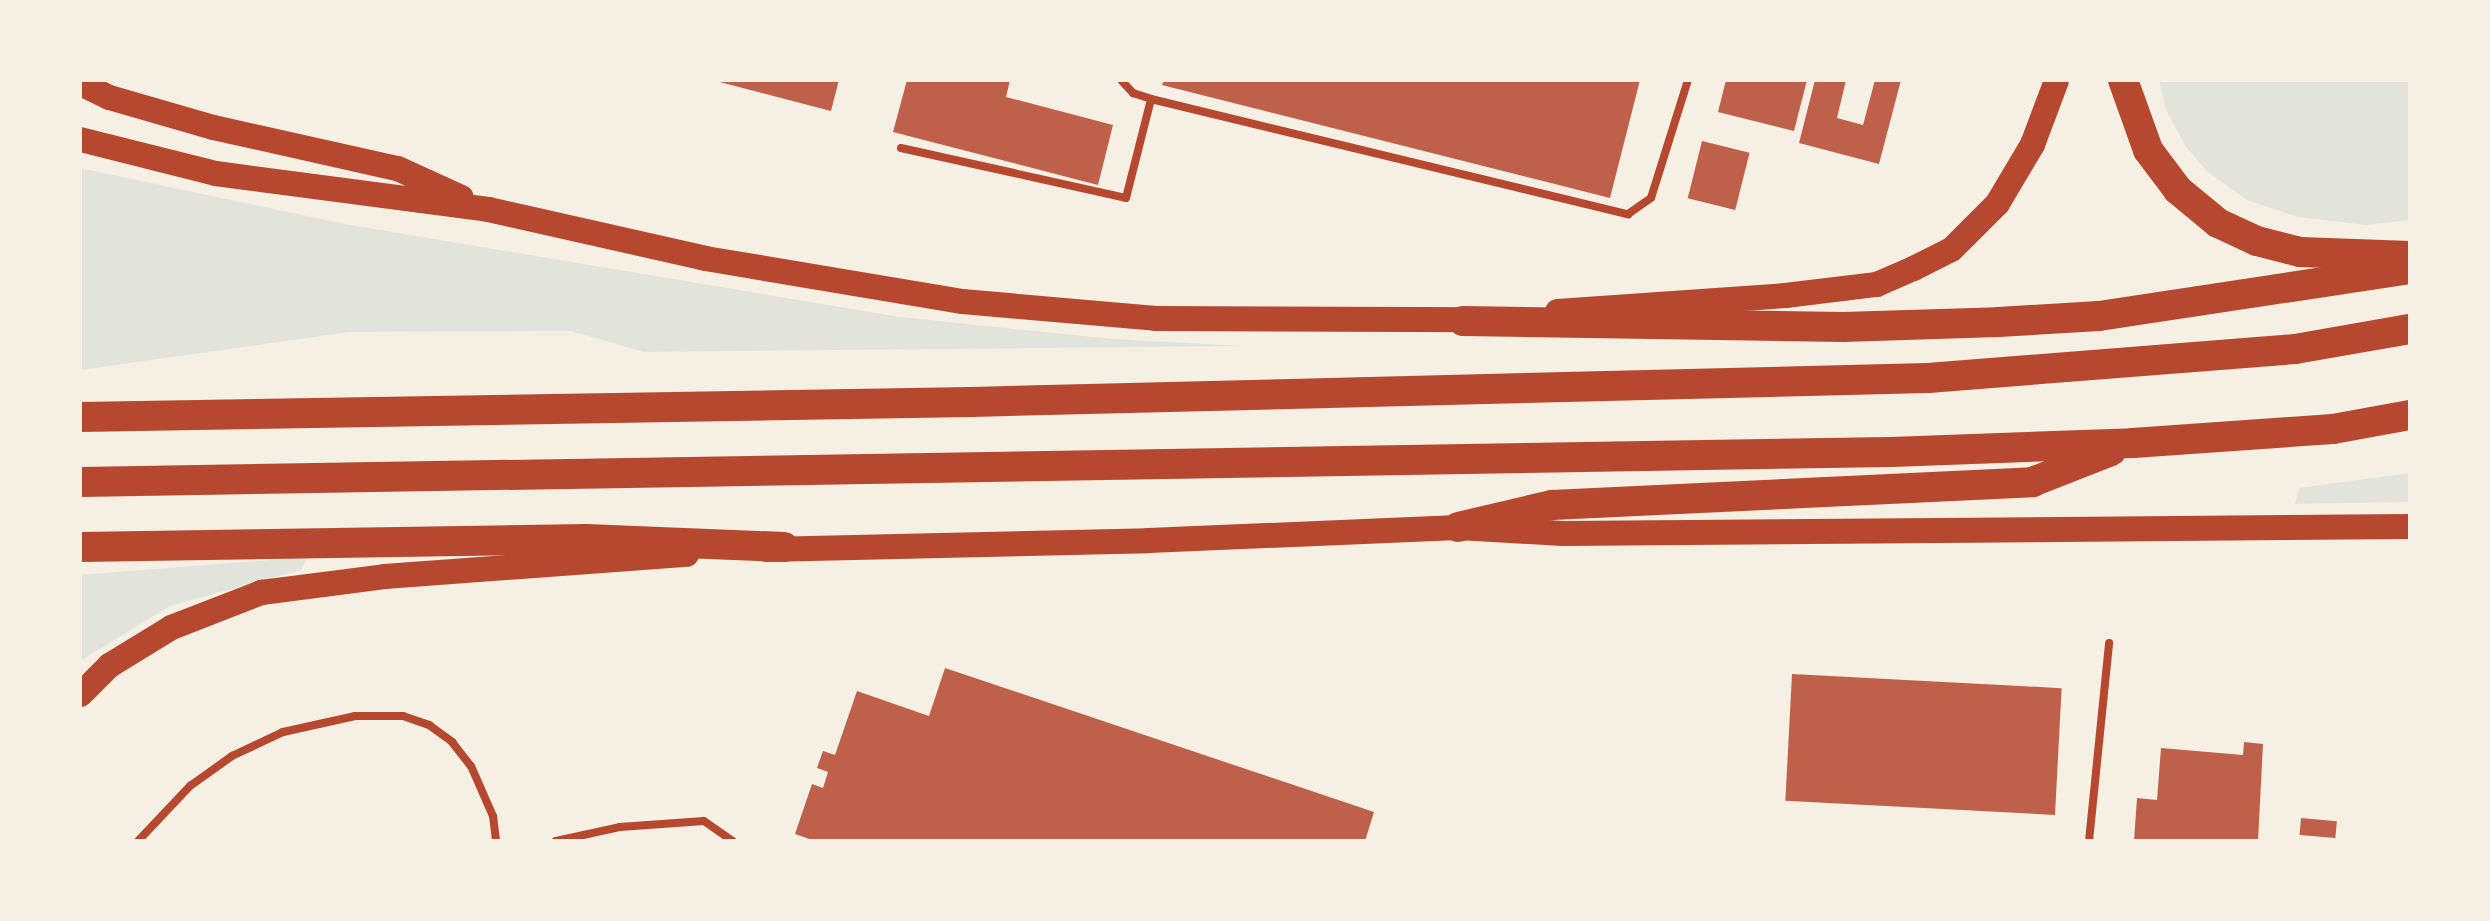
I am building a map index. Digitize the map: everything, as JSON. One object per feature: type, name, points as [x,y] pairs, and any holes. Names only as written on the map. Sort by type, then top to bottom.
[{"type":"highway","points":[[2123,80],[2148,150],[2178,190],[2218,223],[2257,241],[2300,252],[2410,256]]},
{"type":"highway","points":[[1463,321],[1843,327],[2015,321],[2099,316],[2209,302],[2410,269]]},
{"type":"highway","points":[[80,418],[972,402],[1928,378],[2295,349],[2410,328]]},
{"type":"highway","points":[[80,482],[1891,452],[2132,443],[2332,429],[2410,414]]},
{"type":"highway","points":[[1458,526],[1552,505],[2032,482],[2132,443]]},
{"type":"highway","points":[[80,547],[586,539],[784,547]]},
{"type":"main road","points":[[80,140],[216,173],[488,209],[706,258],[962,300],[1155,318],[1463,321],[1876,284],[1951,249],[1996,203],[2032,144],[2056,80]]},
{"type":"main road","points":[[80,83],[109,97],[214,127],[397,168],[488,209]]},
{"type":"main road","points":[[80,694],[109,665],[171,627],[262,592],[384,576],[784,547],[1148,540],[1458,526],[1640,533],[2410,526]]},
{"type":"lane","points":[[1122,80],[1133,93],[1628,214],[1651,198],[1688,80]]},
{"type":"lane","points":[[901,148],[1126,198],[1152,98]]},
{"type":"lane","points":[[2089,841],[2110,643]]},
{"type":"lane","points":[[138,841],[190,786],[232,756],[283,732],[354,716],[403,716],[429,725],[452,742],[472,766],[492,816],[496,841]]},
{"type":"lane","points":[[556,841],[620,827],[704,822],[733,841]]},
{"type":"shaded area","points":[[2159,80],[2410,80],[2410,220],[2366,225],[2298,217],[2247,200],[2208,172],[2186,147],[2166,110]]},
{"type":"shaded area","points":[[80,168],[345,224],[900,317],[1113,339],[1243,346],[644,352],[571,331],[349,332],[80,370]]},
{"type":"shaded area","points":[[2410,473],[2410,502],[2295,504],[2299,488]]},
{"type":"shaded area","points":[[307,557],[301,570],[170,606],[80,661],[80,575]]},
{"type":"building","points":[[712,80],[839,80],[831,111]]},
{"type":"building","points":[[907,80],[1010,80],[1006,97],[1113,125],[1098,185],[893,132]]},
{"type":"building","points":[[1164,80],[1640,80],[1610,198],[1162,85]]},
{"type":"building","points":[[1726,80],[1807,80],[1794,131],[1718,112]]},
{"type":"building","points":[[1815,80],[1846,80],[1837,118],[1863,125],[1875,80],[1901,80],[1879,164],[1799,143]]},
{"type":"building","points":[[1702,141],[1750,153],[1735,210],[1688,198]]},
{"type":"building","points":[[945,668],[1374,812],[1365,841],[815,841],[795,834],[812,784],[823,788],[828,772],[817,768],[823,751],[835,755],[857,691],[929,716]]},
{"type":"building","points":[[1792,674],[2062,688],[2055,815],[1785,801]]},
{"type":"building","points":[[2244,742],[2263,744],[2258,841],[2134,841],[2137,798],[2157,800],[2161,748],[2243,755]]},
{"type":"building","points":[[2301,818],[2337,821],[2335,838],[2300,835]]}]
